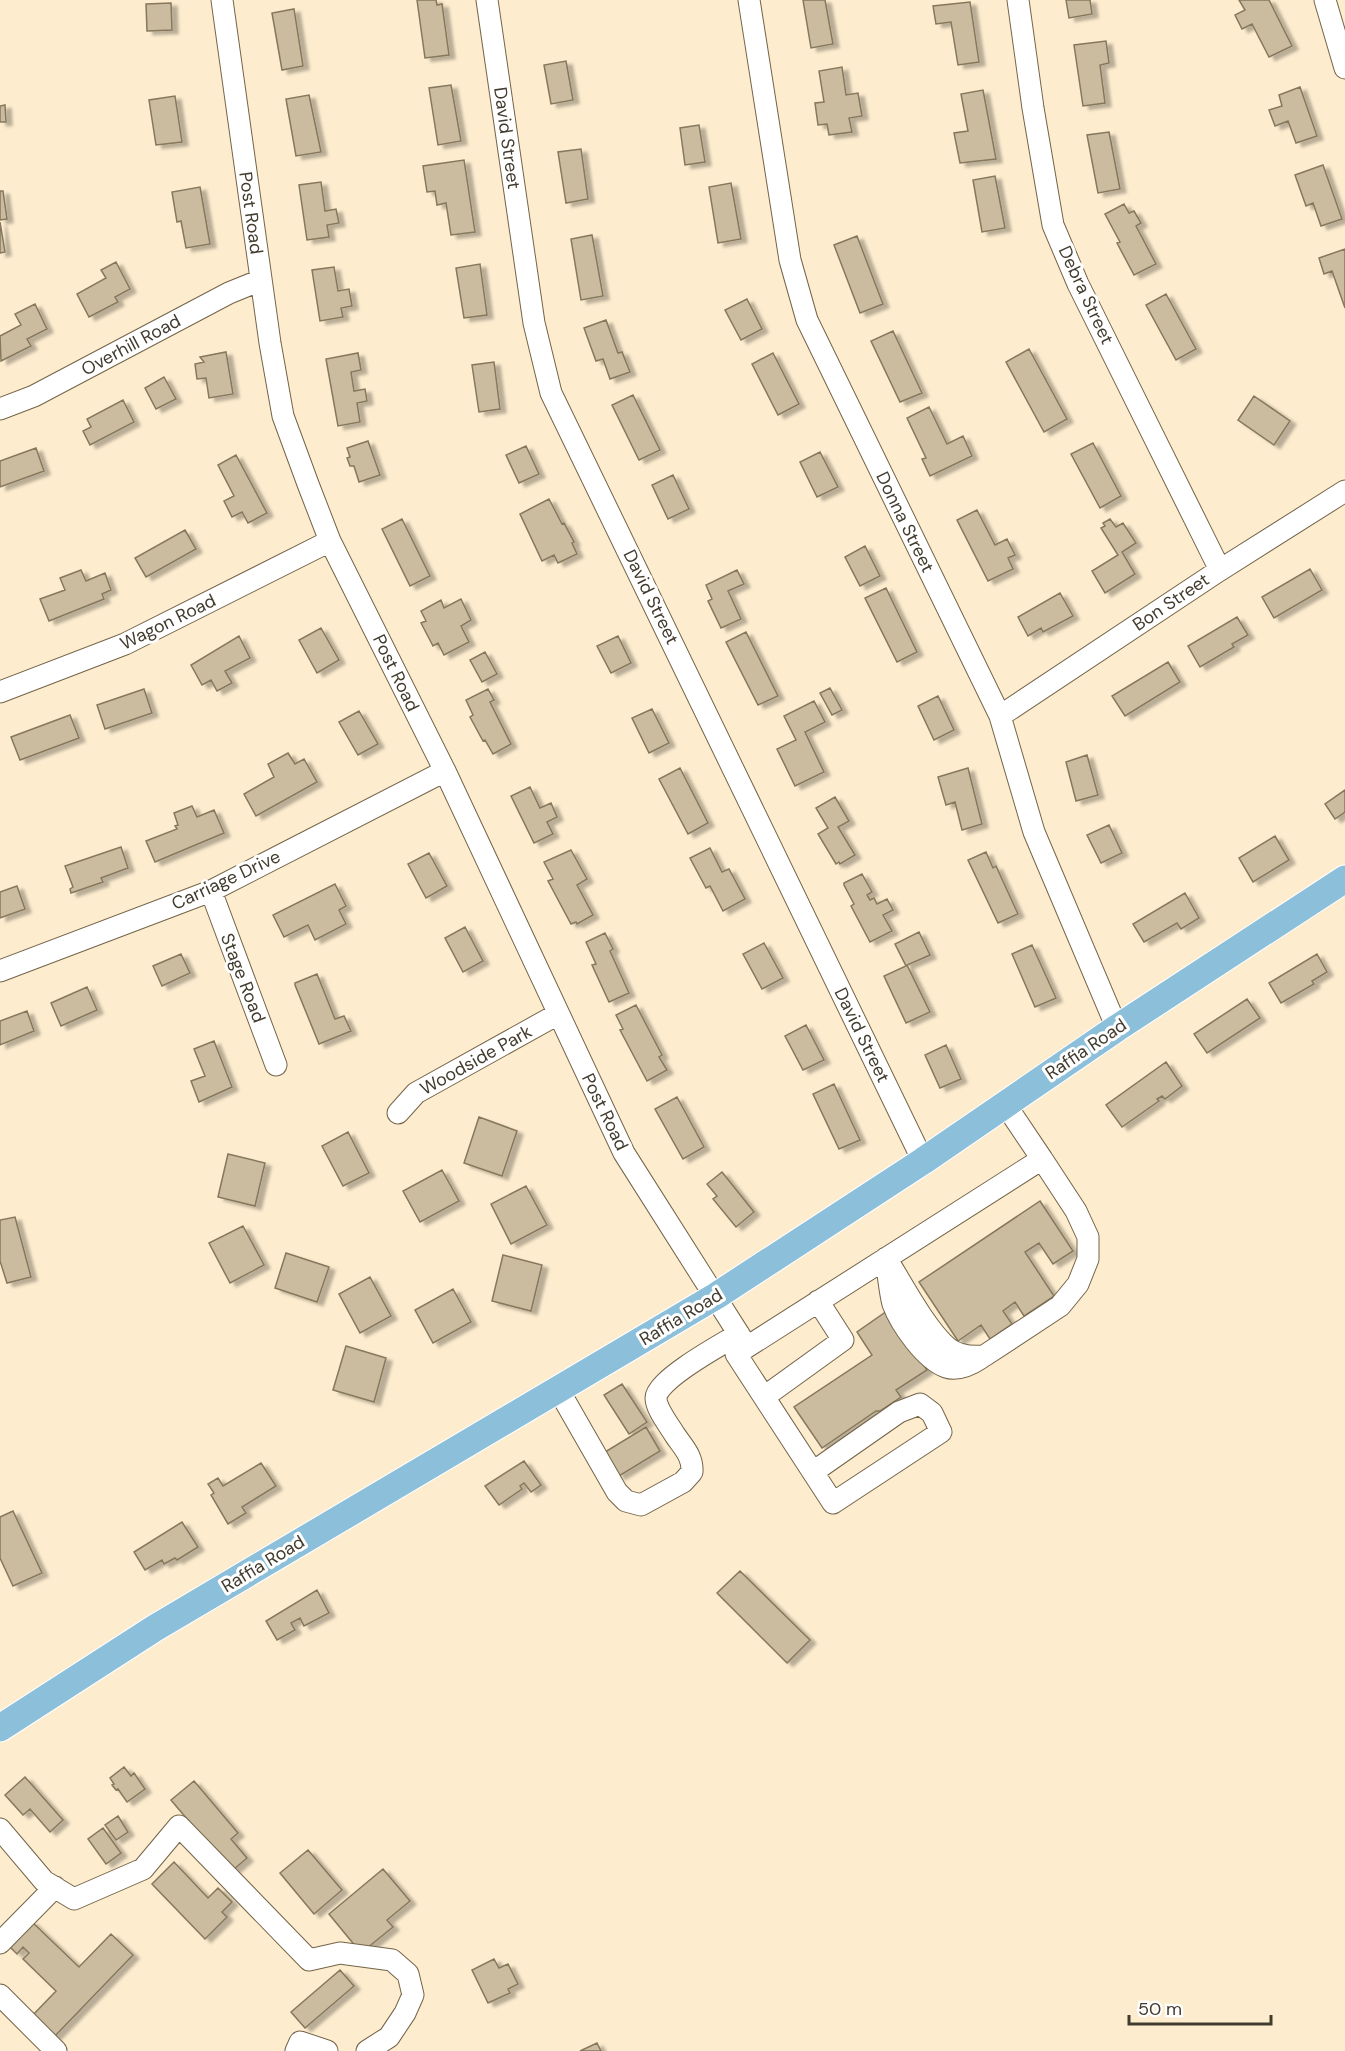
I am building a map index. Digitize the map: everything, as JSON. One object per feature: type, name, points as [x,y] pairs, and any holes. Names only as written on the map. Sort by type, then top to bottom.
[{"type":"main road","name":"Raffia Road","points":[[0,1728],[155,1628],[716,1296],[923,1161],[1117,1028],[1345,879]]},
{"type":"street","name":"Post Road","points":[[222,0],[261,280],[283,416],[330,541],[445,771],[624,1153],[743,1340]]},
{"type":"street","name":"David Street","points":[[487,0],[534,323],[551,393],[923,1161]]},
{"type":"street","name":"Donna Street","points":[[749,0],[790,260],[807,320],[1000,716],[1034,832],[1117,1028]]},
{"type":"street","name":"Debra Street","points":[[1018,0],[1053,225],[1078,284],[1220,570]]},
{"type":"street","points":[[1325,0],[1345,68]]},
{"type":"street","name":"Overhill Road","points":[[0,409],[33,396],[229,293],[261,280]]},
{"type":"street","name":"Bon Street","points":[[1000,716],[1220,570],[1345,491]]},
{"type":"street","name":"Wagon Road","points":[[0,692],[125,644],[330,541]]},
{"type":"street","name":"Carriage Drive","points":[[0,971],[211,891],[445,771]]},
{"type":"street","name":"Stage Road","points":[[211,891],[276,1065]]},
{"type":"street","name":"Woodside Park","points":[[398,1113],[416,1093],[558,1014]]},
{"type":"street","points":[[886,1258],[932,1330],[950,1349],[970,1357],[984,1356],[1060,1306],[1078,1284],[1088,1259],[1088,1237],[1076,1211],[1005,1104]]},
{"type":"street","points":[[558,1389],[616,1492],[626,1501],[641,1505],[683,1482],[692,1472],[690,1457],[656,1400],[657,1392],[666,1380],[818,1301],[1042,1159]]},
{"type":"street","points":[[764,1396],[843,1340],[818,1301]]},
{"type":"street","points":[[743,1340],[736,1354],[833,1503],[941,1432],[932,1413],[920,1404],[899,1412],[813,1472]]},
{"type":"street","points":[[0,1829],[44,1881],[74,1899],[143,1869],[179,1826],[309,1960],[340,1953],[392,1960],[408,1974],[413,1995],[405,2013],[389,2037],[367,2051]]},
{"type":"street","points":[[0,1943],[54,1887]]},
{"type":"street","points":[[0,1995],[56,2051]]},
{"type":"street","points":[[296,2051],[300,2042],[327,2051]]},
{"type":"building","points":[[417,0],[436,0],[437,5],[442,4],[449,55],[425,58]]},
{"type":"building","points":[[803,0],[825,0],[833,44],[811,48]]},
{"type":"building","points":[[1066,0],[1090,0],[1092,14],[1069,18]]},
{"type":"building","points":[[1239,0],[1269,0],[1292,46],[1269,57],[1252,24],[1242,29],[1235,15],[1245,10]]},
{"type":"building","points":[[970,2],[979,62],[958,65],[951,22],[936,24],[933,6]]},
{"type":"building","points":[[171,3],[172,30],[147,31],[146,4]]},
{"type":"building","points":[[294,9],[303,66],[282,70],[272,13]]},
{"type":"building","points":[[1106,41],[1109,63],[1100,65],[1105,103],[1083,106],[1074,45]]},
{"type":"building","points":[[566,61],[573,100],[551,104],[544,65]]},
{"type":"building","points":[[842,67],[846,95],[858,93],[862,116],[849,118],[852,132],[829,135],[827,124],[818,125],[815,103],[824,102],[819,71]]},
{"type":"building","points":[[451,85],[461,141],[438,145],[429,88]]},
{"type":"building","points":[[1300,87],[1317,136],[1296,143],[1288,121],[1275,126],[1269,110],[1282,106],[1279,95]]},
{"type":"building","points":[[983,90],[996,159],[960,163],[954,133],[968,131],[961,94]]},
{"type":"building","points":[[309,95],[321,152],[296,156],[286,99]]},
{"type":"building","points":[[175,96],[182,142],[156,145],[149,100]]},
{"type":"building","points":[[5,105],[6,122],[0,122],[0,106]]},
{"type":"building","points":[[699,125],[705,162],[685,165],[680,128]]},
{"type":"building","points":[[1109,132],[1120,189],[1098,193],[1087,135]]},
{"type":"building","points":[[581,149],[588,199],[566,203],[558,152]]},
{"type":"building","points":[[464,160],[475,232],[451,235],[446,203],[437,205],[435,191],[427,192],[423,166]]},
{"type":"building","points":[[1323,165],[1342,219],[1321,226],[1313,203],[1306,206],[1295,175]]},
{"type":"building","points":[[995,176],[1005,228],[982,232],[973,180]]},
{"type":"building","points":[[321,182],[325,211],[336,209],[339,223],[327,225],[329,237],[307,240],[299,185]]},
{"type":"building","points":[[731,183],[741,239],[718,243],[709,187]]},
{"type":"building","points":[[200,187],[210,244],[186,248],[181,221],[177,222],[172,192]]},
{"type":"building","points":[[0,191],[3,191],[7,219],[0,220]]},
{"type":"building","points":[[1124,204],[1129,213],[1134,211],[1141,223],[1136,226],[1156,264],[1134,275],[1105,214]]},
{"type":"building","points":[[0,222],[5,252],[0,253]]},
{"type":"building","points":[[592,235],[603,296],[581,300],[571,239]]},
{"type":"building","points":[[857,236],[883,304],[860,313],[834,245]]},
{"type":"building","points":[[1345,249],[1345,308],[1332,271],[1324,274],[1319,258]]},
{"type":"building","points":[[116,262],[130,289],[115,297],[118,302],[89,317],[77,294],[106,278],[101,270]]},
{"type":"building","points":[[480,264],[487,315],[464,318],[456,268]]},
{"type":"building","points":[[334,267],[338,291],[349,289],[352,306],[341,308],[343,317],[320,321],[312,270]]},
{"type":"building","points":[[1166,294],[1196,349],[1176,360],[1146,305]]},
{"type":"building","points":[[747,299],[762,329],[741,340],[725,310]]},
{"type":"building","points":[[35,304],[47,329],[27,339],[31,346],[1,361],[0,336],[21,325],[15,314]]},
{"type":"building","points":[[606,320],[618,353],[622,352],[630,372],[610,379],[603,359],[596,361],[584,328]]},
{"type":"building","points":[[893,331],[922,393],[900,402],[871,341]]},
{"type":"building","points":[[1029,349],[1067,419],[1044,432],[1006,362]]},
{"type":"building","points":[[226,352],[233,394],[209,398],[206,378],[197,379],[195,364],[204,362],[200,357]]},
{"type":"building","points":[[358,353],[361,370],[351,372],[354,391],[365,389],[367,401],[357,403],[360,422],[338,426],[326,359]]},
{"type":"building","points":[[773,353],[799,404],[778,415],[752,364]]},
{"type":"building","points":[[494,362],[500,409],[479,412],[472,365]]},
{"type":"building","points":[[164,377],[176,399],[156,409],[145,388]]},
{"type":"building","points":[[633,395],[660,450],[639,460],[612,405]]},
{"type":"building","points":[[1254,396],[1290,421],[1274,445],[1238,420]]},
{"type":"building","points":[[123,400],[134,422],[90,445],[83,431],[91,427],[87,419]]},
{"type":"building","points":[[929,407],[947,444],[963,436],[972,456],[930,476],[922,459],[926,458],[907,418]]},
{"type":"building","points":[[368,441],[380,475],[359,482],[354,466],[350,466],[347,458],[350,457],[347,448]]},
{"type":"building","points":[[1093,443],[1121,496],[1100,508],[1071,454]]},
{"type":"building","points":[[526,446],[539,474],[519,483],[506,455]]},
{"type":"building","points":[[36,448],[44,471],[0,487],[0,461]]},
{"type":"building","points":[[820,452],[838,487],[817,497],[800,462]]},
{"type":"building","points":[[236,455],[267,513],[248,523],[242,512],[232,517],[224,501],[234,496],[218,465]]},
{"type":"building","points":[[673,475],[689,509],[668,519],[652,485]]},
{"type":"building","points":[[549,499],[574,542],[572,543],[577,554],[558,563],[554,555],[542,561],[520,514]]},
{"type":"building","points":[[977,510],[995,545],[1007,539],[1015,555],[1008,558],[1013,569],[988,581],[957,520]]},
{"type":"building","points":[[402,519],[430,576],[410,586],[382,529]]},
{"type":"building","points":[[1110,519],[1116,527],[1123,523],[1136,543],[1122,552],[1135,574],[1105,593],[1092,571],[1118,555],[1101,528],[1105,526],[1103,523]]},
{"type":"building","points":[[185,530],[196,549],[146,577],[135,558]]},
{"type":"building","points":[[865,546],[880,576],[860,586],[845,557]]},
{"type":"building","points":[[1310,569],[1322,590],[1274,618],[1262,597]]},
{"type":"building","points":[[81,570],[86,581],[105,573],[111,590],[102,594],[104,599],[49,621],[40,599],[65,590],[60,578]]},
{"type":"building","points":[[737,570],[744,584],[728,591],[741,619],[721,628],[708,601],[712,599],[706,585]]},
{"type":"building","points":[[886,588],[917,652],[897,662],[865,598]]},
{"type":"building","points":[[1060,593],[1073,616],[1043,632],[1041,628],[1028,636],[1018,617]]},
{"type":"building","points":[[461,599],[471,620],[461,626],[469,642],[444,655],[438,643],[433,646],[421,623],[426,621],[421,611],[441,600],[444,608]]},
{"type":"building","points":[[1237,617],[1248,635],[1232,644],[1234,647],[1200,667],[1188,646]]},
{"type":"building","points":[[321,628],[339,660],[317,673],[299,640]]},
{"type":"building","points":[[746,632],[778,696],[758,705],[726,642]]},
{"type":"building","points":[[239,636],[250,658],[225,671],[232,683],[217,691],[211,680],[202,685],[191,665]]},
{"type":"building","points":[[618,636],[631,663],[611,673],[597,646]]},
{"type":"building","points":[[485,652],[497,674],[482,682],[470,660]]},
{"type":"building","points":[[1168,662],[1180,682],[1125,716],[1112,696]]},
{"type":"building","points":[[830,688],[842,710],[832,715],[820,693]]},
{"type":"building","points":[[144,689],[152,713],[105,729],[97,705]]},
{"type":"building","points":[[488,689],[494,700],[490,702],[511,744],[493,754],[470,717],[473,715],[466,700]]},
{"type":"building","points":[[938,696],[954,730],[934,740],[918,706]]},
{"type":"building","points":[[814,701],[825,722],[805,732],[824,772],[795,786],[777,749],[796,740],[784,716]]},
{"type":"building","points":[[652,709],[669,743],[649,753],[632,718]]},
{"type":"building","points":[[359,711],[378,744],[358,755],[339,722]]},
{"type":"building","points":[[70,715],[79,738],[20,760],[11,737]]},
{"type":"building","points":[[288,753],[295,764],[304,759],[317,782],[256,816],[244,794],[274,777],[268,764]]},
{"type":"building","points":[[1087,755],[1098,795],[1076,801],[1066,762]]},
{"type":"building","points":[[680,768],[708,823],[688,834],[659,779]]},
{"type":"building","points":[[968,768],[982,824],[962,830],[955,802],[946,805],[938,777]]},
{"type":"building","points":[[530,787],[540,808],[551,803],[557,817],[547,822],[553,834],[534,843],[511,796]]},
{"type":"building","points":[[1345,790],[1345,812],[1335,819],[1325,804]]},
{"type":"building","points":[[835,797],[849,821],[838,827],[855,855],[840,864],[839,862],[836,864],[818,834],[828,828],[816,808]]},
{"type":"building","points":[[192,806],[197,817],[214,810],[224,833],[155,862],[146,841],[177,829],[174,813]]},
{"type":"building","points":[[1109,825],[1122,853],[1101,863],[1087,835]]},
{"type":"building","points":[[1275,836],[1289,860],[1253,882],[1239,858]]},
{"type":"building","points":[[121,847],[128,868],[101,878],[103,882],[71,893],[70,889],[73,887],[65,866]]},
{"type":"building","points":[[710,848],[722,872],[729,869],[745,899],[723,911],[710,886],[706,888],[690,858]]},
{"type":"building","points":[[571,850],[587,879],[577,885],[593,915],[577,924],[576,922],[571,924],[548,881],[553,879],[544,862]]},
{"type":"building","points":[[986,852],[993,868],[996,866],[1018,914],[998,923],[968,860]]},
{"type":"building","points":[[429,853],[447,886],[426,898],[408,864]]},
{"type":"building","points":[[862,874],[872,892],[867,895],[870,900],[874,898],[877,904],[887,899],[893,910],[883,915],[892,931],[870,942],[851,906],[854,904],[844,885]]},
{"type":"building","points":[[335,884],[346,906],[339,910],[346,924],[315,940],[308,925],[284,937],[273,915]]},
{"type":"building","points":[[17,886],[25,909],[0,918],[0,892]]},
{"type":"building","points":[[1185,893],[1199,918],[1181,929],[1177,923],[1144,942],[1133,924]]},
{"type":"building","points":[[465,927],[483,961],[463,972],[445,938]]},
{"type":"building","points":[[919,932],[930,955],[907,965],[930,1012],[906,1023],[884,976],[906,966],[895,944]]},
{"type":"building","points":[[605,933],[613,949],[610,951],[629,993],[609,1002],[592,965],[596,964],[586,942]]},
{"type":"building","points":[[764,943],[783,978],[762,989],[743,954]]},
{"type":"building","points":[[1032,945],[1056,998],[1035,1007],[1012,954]]},
{"type":"building","points":[[181,954],[190,973],[162,986],[153,966]]},
{"type":"building","points":[[1317,954],[1327,972],[1312,981],[1314,984],[1281,1003],[1269,983]]},
{"type":"building","points":[[317,974],[335,1019],[344,1016],[351,1031],[319,1044],[295,985]]},
{"type":"building","points":[[87,987],[97,1010],[61,1026],[51,1003]]},
{"type":"building","points":[[1247,999],[1260,1018],[1207,1053],[1194,1034]]},
{"type":"building","points":[[636,1005],[662,1055],[659,1057],[667,1070],[647,1081],[620,1030],[623,1029],[616,1015]]},
{"type":"building","points":[[27,1011],[34,1031],[0,1045],[0,1021]]},
{"type":"building","points":[[806,1025],[824,1060],[803,1070],[785,1036]]},
{"type":"building","points":[[214,1041],[232,1087],[199,1102],[191,1081],[205,1076],[194,1049]]},
{"type":"building","points":[[946,1045],[961,1079],[940,1088],[925,1055]]},
{"type":"building","points":[[1166,1062],[1182,1086],[1165,1099],[1162,1096],[1157,1099],[1159,1101],[1122,1127],[1106,1105]]},
{"type":"building","points":[[834,1084],[860,1140],[839,1149],[813,1094]]},
{"type":"building","points":[[677,1097],[704,1147],[683,1159],[655,1109]]},
{"type":"building","points":[[479,1117],[517,1131],[502,1176],[464,1163]]},
{"type":"building","points":[[348,1132],[369,1173],[343,1186],[322,1146]]},
{"type":"building","points":[[228,1154],[265,1163],[255,1206],[218,1197]]},
{"type":"building","points":[[442,1170],[459,1201],[420,1222],[403,1191]]},
{"type":"building","points":[[722,1172],[754,1212],[736,1227],[713,1199],[717,1196],[707,1184]]},
{"type":"building","points":[[526,1186],[547,1225],[511,1244],[491,1204]]},
{"type":"building","points":[[1040,1201],[1073,1251],[1053,1264],[1039,1243],[1025,1252],[1054,1296],[1024,1316],[1015,1302],[1003,1311],[1012,1324],[990,1339],[981,1325],[958,1341],[919,1282]]},
{"type":"building","points":[[15,1217],[31,1277],[7,1283],[0,1261],[0,1220]]},
{"type":"building","points":[[243,1226],[264,1265],[230,1283],[209,1243]]},
{"type":"building","points":[[286,1253],[329,1267],[317,1302],[275,1288]]},
{"type":"building","points":[[503,1255],[542,1265],[531,1311],[492,1301]]},
{"type":"building","points":[[370,1277],[391,1316],[360,1333],[339,1294]]},
{"type":"building","points":[[453,1289],[471,1322],[433,1343],[415,1310]]},
{"type":"building","points":[[887,1311],[927,1370],[896,1390],[901,1397],[822,1448],[794,1407],[872,1355],[857,1332]]},
{"type":"building","points":[[346,1346],[386,1358],[374,1402],[333,1390]]},
{"type":"building","points":[[622,1384],[647,1422],[629,1434],[604,1395]]},
{"type":"building","points":[[646,1427],[660,1451],[619,1476],[605,1452]]},
{"type":"building","points":[[524,1461],[541,1485],[531,1492],[524,1483],[520,1486],[522,1489],[499,1505],[485,1486]]},
{"type":"building","points":[[261,1463],[276,1486],[242,1507],[246,1513],[228,1524],[211,1495],[214,1493],[208,1484],[218,1478],[223,1486]]},
{"type":"building","points":[[13,1511],[42,1573],[13,1586],[0,1558],[0,1517]]},
{"type":"building","points":[[182,1522],[198,1547],[177,1560],[175,1558],[164,1564],[162,1560],[145,1570],[134,1552]]},
{"type":"building","points":[[740,1571],[810,1640],[787,1663],[717,1593]]},
{"type":"building","points":[[317,1590],[329,1613],[304,1626],[300,1618],[291,1623],[295,1630],[277,1640],[266,1621]]},
{"type":"building","points":[[124,1767],[131,1776],[134,1773],[145,1789],[127,1802],[118,1789],[116,1790],[112,1785],[114,1784],[110,1778]]},
{"type":"building","points":[[25,1777],[63,1820],[50,1832],[30,1809],[23,1815],[5,1795]]},
{"type":"building","points":[[194,1781],[238,1833],[231,1839],[247,1858],[233,1870],[171,1800]]},
{"type":"building","points":[[118,1816],[128,1832],[116,1840],[105,1825]]},
{"type":"building","points":[[103,1828],[121,1853],[106,1864],[88,1839]]},
{"type":"building","points":[[308,1850],[342,1890],[314,1914],[280,1873]]},
{"type":"building","points":[[174,1862],[208,1898],[218,1888],[232,1902],[222,1912],[227,1917],[205,1939],[152,1884]]},
{"type":"building","points":[[383,1869],[410,1901],[387,1920],[393,1927],[361,1953],[329,1914]]},
{"type":"building","points":[[31,1921],[79,1967],[111,1934],[133,1955],[54,2037],[32,2016],[56,1991],[23,1959],[29,1953],[23,1947],[17,1954],[8,1945]]},
{"type":"building","points":[[494,1959],[499,1968],[508,1964],[518,1984],[508,1989],[510,1993],[488,2003],[472,1970]]},
{"type":"building","points":[[340,1970],[354,1986],[305,2028],[291,2012]]},
{"type":"building","points":[[597,2043],[601,2051],[580,2051]]}]
